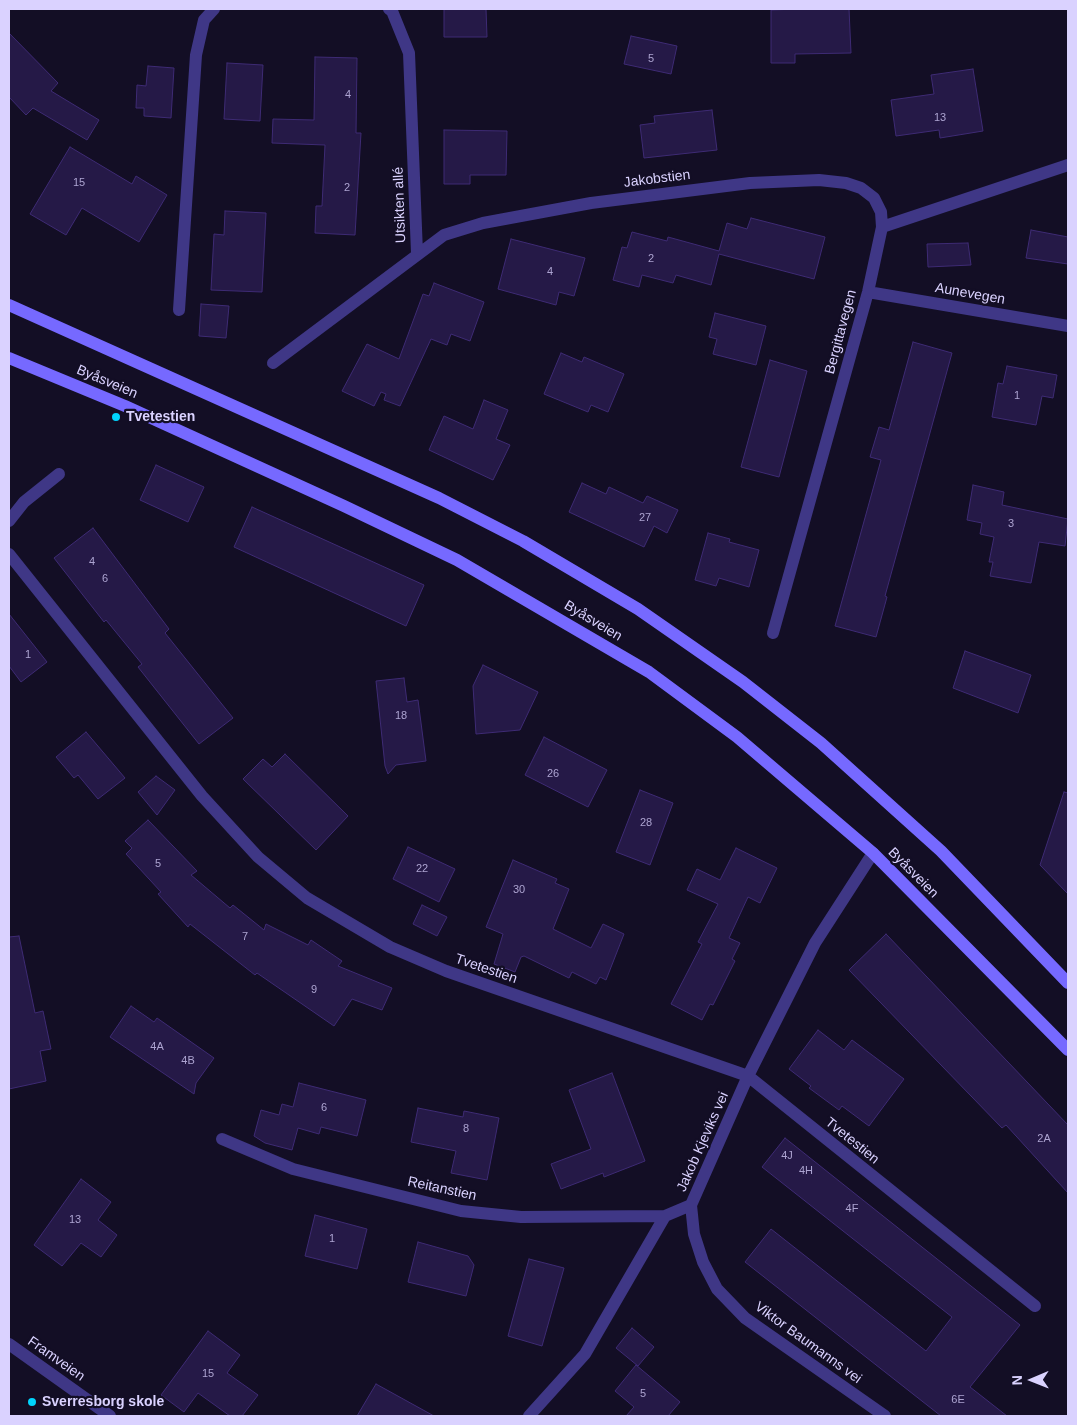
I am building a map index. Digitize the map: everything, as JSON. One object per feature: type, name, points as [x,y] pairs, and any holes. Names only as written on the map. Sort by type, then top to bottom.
[{"type":"main road","points":[[9,304],[439,498],[523,541],[638,609],[743,682],[821,743],[942,851],[1068,983]]},
{"type":"main road","name":"Byåsveien","points":[[9,358],[125,406],[457,560],[648,672],[738,737],[873,853],[1068,1050]]},
{"type":"street","points":[[179,310],[196,56],[204,20],[214,9]]},
{"type":"street","name":"Utsikten allé","points":[[273,362],[418,253],[409,54],[392,11],[389,9]]},
{"type":"street","points":[[882,227],[1068,164]]},
{"type":"street","name":"Jakobstien","points":[[418,253],[444,234],[483,223],[591,203],[786,180],[846,183],[862,188],[874,198],[881,212],[882,227]]},
{"type":"street","name":"Bergittavegen","points":[[773,633],[868,292],[882,227]]},
{"type":"street","name":"Aunevegen","points":[[868,292],[1068,326]]},
{"type":"street","points":[[9,521],[24,502],[59,474]]},
{"type":"street","name":"Tvetestien","points":[[9,554],[202,796],[258,857],[308,898],[390,947],[446,971],[748,1076],[1035,1306]]},
{"type":"street","name":"Jakob Kjeviks vei","points":[[665,1216],[691,1205],[748,1076],[815,943],[873,853]]},
{"type":"street","name":"Reitanstien","points":[[222,1139],[293,1169],[461,1211],[521,1217],[665,1216]]},
{"type":"street","name":"Viktor Baumanns vei","points":[[691,1205],[694,1234],[703,1262],[717,1289],[745,1318],[885,1416]]},
{"type":"street","points":[[529,1416],[585,1354],[665,1216]]},
{"type":"street","name":"Framveien","points":[[9,1344],[110,1416]]},
{"type":"building","points":[[444,9],[486,9],[487,37],[444,37]]},
{"type":"building","points":[[849,9],[851,53],[795,54],[795,63],[771,63],[771,10]]},
{"type":"building","points":[[9,33],[58,83],[51,91],[99,120],[87,140],[33,108],[26,115],[9,97]]},
{"type":"building","points":[[631,36],[677,46],[671,74],[624,64]]},
{"type":"building","points":[[315,57],[357,58],[356,133],[361,133],[355,235],[315,233],[316,206],[322,206],[325,145],[272,143],[273,119],[314,120]]},
{"type":"building","points":[[227,63],[263,65],[260,121],[224,119]]},
{"type":"building","points":[[148,66],[174,68],[171,118],[144,116],[144,108],[136,108],[137,85],[146,86]]},
{"type":"building","points":[[973,69],[983,131],[940,138],[939,130],[896,136],[891,100],[934,94],[931,75]]},
{"type":"building","points":[[712,110],[717,150],[644,158],[640,125],[655,123],[654,116]]},
{"type":"building","points":[[444,130],[507,131],[506,175],[470,175],[470,184],[444,184]]},
{"type":"building","points":[[70,147],[132,184],[136,176],[167,195],[139,242],[82,208],[66,235],[30,214]]},
{"type":"building","points":[[225,211],[266,213],[262,292],[211,290],[214,234],[224,235]]},
{"type":"building","points":[[751,218],[825,237],[814,279],[719,254],[711,285],[676,275],[673,283],[642,275],[639,287],[613,280],[622,247],[627,248],[632,232],[667,241],[668,237],[719,251],[727,223],[747,229]]},
{"type":"building","points":[[1031,230],[1068,237],[1068,264],[1026,258]]},
{"type":"building","points":[[511,239],[585,258],[574,296],[559,292],[556,305],[498,289]]},
{"type":"building","points":[[968,243],[971,265],[928,267],[927,244]]},
{"type":"building","points":[[434,283],[484,302],[470,341],[451,334],[447,345],[431,339],[400,406],[384,400],[386,394],[381,392],[374,406],[342,391],[367,344],[399,359],[423,294],[429,296]]},
{"type":"building","points":[[201,304],[229,306],[226,338],[199,336]]},
{"type":"building","points":[[715,313],[766,326],[756,365],[713,354],[717,339],[709,337]]},
{"type":"building","points":[[913,342],[952,353],[885,596],[887,597],[876,637],[835,626],[881,460],[870,457],[879,427],[889,430]]},
{"type":"building","points":[[561,353],[582,362],[584,357],[624,374],[608,412],[591,405],[588,412],[544,394]]},
{"type":"building","points":[[770,360],[807,371],[779,477],[741,467]]},
{"type":"building","points":[[1007,366],[1057,375],[1053,398],[1042,396],[1036,425],[992,417],[998,383],[1003,384]]},
{"type":"building","points":[[484,400],[508,410],[496,439],[510,445],[493,480],[429,450],[444,416],[473,429]]},
{"type":"building","points":[[156,465],[204,487],[188,522],[140,500]]},
{"type":"building","points":[[582,483],[606,494],[609,487],[643,503],[647,496],[678,510],[667,533],[654,526],[644,547],[569,512]]},
{"type":"building","points":[[973,485],[1004,492],[1002,505],[1068,519],[1065,546],[1039,542],[1031,583],[990,576],[993,562],[989,562],[994,537],[980,534],[982,523],[967,520]]},
{"type":"building","points":[[252,507],[424,585],[406,626],[234,547]]},
{"type":"building","points":[[93,528],[169,629],[165,633],[233,718],[199,744],[138,667],[142,664],[106,620],[104,622],[54,558]]},
{"type":"building","points":[[708,533],[730,539],[729,542],[759,550],[749,587],[719,578],[716,586],[695,580]]},
{"type":"building","points":[[9,614],[47,662],[21,682],[9,666]]},
{"type":"building","points":[[965,651],[1031,675],[1018,713],[953,688]]},
{"type":"building","points":[[483,665],[538,692],[520,730],[476,734],[473,686]]},
{"type":"building","points":[[404,678],[407,702],[418,700],[426,761],[396,765],[388,774],[385,766],[376,681]]},
{"type":"building","points":[[86,732],[125,778],[98,799],[78,775],[74,778],[56,757]]},
{"type":"building","points":[[544,737],[607,770],[588,807],[525,775]]},
{"type":"building","points":[[285,754],[348,816],[316,850],[243,779],[263,759],[272,767]]},
{"type":"building","points":[[156,776],[175,790],[157,815],[138,792]]},
{"type":"building","points":[[640,790],[673,803],[650,865],[616,852]]},
{"type":"building","points":[[1064,792],[1068,793],[1068,894],[1040,865]]},
{"type":"building","points":[[148,820],[197,871],[191,875],[230,908],[233,905],[264,930],[266,924],[308,945],[311,940],[342,961],[338,966],[392,988],[382,1010],[352,999],[334,1026],[257,973],[255,975],[190,924],[188,927],[158,894],[161,892],[126,854],[132,848],[125,841]]},
{"type":"building","points":[[408,847],[455,869],[439,902],[393,879]]},
{"type":"building","points":[[736,848],[777,868],[760,903],[748,897],[729,938],[740,943],[732,959],[735,961],[713,1005],[710,1004],[702,1020],[671,1004],[702,944],[698,942],[718,904],[687,890],[697,869],[720,880]]},
{"type":"building","points":[[513,860],[557,879],[555,883],[569,889],[553,929],[591,948],[603,924],[624,934],[606,980],[600,977],[596,984],[572,972],[569,978],[524,956],[521,957],[515,972],[494,964],[503,934],[486,927]]},
{"type":"building","points":[[422,905],[447,917],[437,936],[413,924]]},
{"type":"building","points":[[886,934],[1068,1125],[1068,1193],[1006,1125],[1002,1128],[849,970]]},
{"type":"building","points":[[19,936],[35,1013],[43,1011],[51,1049],[40,1051],[46,1081],[9,1089],[9,937]]},
{"type":"building","points":[[131,1006],[154,1022],[157,1018],[214,1058],[196,1083],[194,1094],[110,1037]]},
{"type":"building","points":[[818,1030],[844,1050],[852,1040],[904,1079],[869,1126],[842,1106],[839,1110],[809,1088],[811,1086],[789,1069]]},
{"type":"building","points":[[612,1073],[645,1161],[604,1177],[603,1173],[561,1189],[551,1164],[591,1149],[569,1090]]},
{"type":"building","points":[[299,1083],[366,1100],[357,1136],[321,1127],[319,1134],[298,1128],[292,1150],[265,1143],[254,1136],[261,1110],[279,1115],[282,1104],[293,1107]]},
{"type":"building","points":[[418,1108],[463,1117],[464,1111],[499,1118],[487,1180],[451,1173],[456,1151],[411,1142]]},
{"type":"building","points":[[785,1138],[1020,1325],[970,1387],[1007,1416],[941,1416],[745,1262],[771,1229],[926,1351],[952,1317],[762,1167]]},
{"type":"building","points":[[81,1179],[111,1202],[98,1220],[117,1235],[101,1257],[81,1243],[62,1266],[34,1245]]},
{"type":"building","points":[[315,1215],[367,1229],[357,1269],[305,1256]]},
{"type":"building","points":[[418,1242],[468,1256],[474,1265],[466,1296],[408,1282]]},
{"type":"building","points":[[529,1259],[564,1268],[542,1346],[508,1336]]},
{"type":"building","points":[[632,1328],[654,1347],[638,1366],[616,1348]]},
{"type":"building","points":[[208,1331],[240,1355],[227,1373],[258,1395],[242,1416],[230,1416],[198,1393],[184,1412],[161,1395]]},
{"type":"building","points":[[636,1365],[680,1402],[668,1416],[626,1416],[634,1407],[615,1391]]},
{"type":"building","points":[[376,1384],[434,1416],[357,1416]]},
{"type":"place","name":"Tvetestien","points":[[116,417]]},
{"type":"place","name":"Sverresborg skole","points":[[32,1402]]}]
